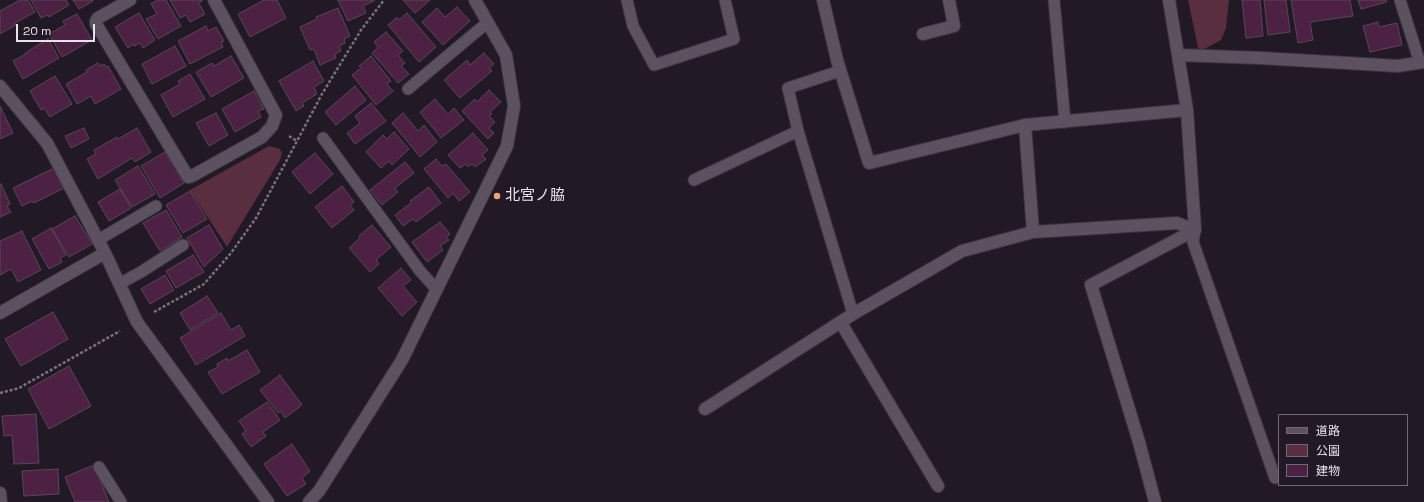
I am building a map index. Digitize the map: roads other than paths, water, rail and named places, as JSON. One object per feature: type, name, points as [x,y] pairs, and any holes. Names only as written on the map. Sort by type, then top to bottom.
[{"type":"street","points":[[130,0],[98,18],[96,24],[188,177],[262,137],[272,126],[276,115],[214,0]]},
{"type":"street","points":[[309,502],[319,491],[402,360],[507,146],[514,106],[506,55],[475,0]]},
{"type":"street","points":[[823,0],[840,71],[869,163],[1025,125],[1187,110]]},
{"type":"street","points":[[922,34],[954,26],[949,0]]},
{"type":"street","points":[[1169,0],[1187,110],[1194,230]]},
{"type":"street","points":[[1178,55],[1398,66],[1422,63]]},
{"type":"street","points":[[0,86],[47,143],[105,253],[137,322],[268,502]]},
{"type":"street","points":[[1025,125],[1033,232]]},
{"type":"street","points":[[706,410],[854,314],[962,251],[1033,232],[1177,223],[1194,230]]},
{"type":"street","points":[[1156,502],[1091,285],[1194,230]]},
{"type":"street","points":[[0,313],[105,253]]},
{"type":"street","points":[[841,323],[938,486]]},
{"type":"street","points":[[0,493],[1,502]]},
{"type":"lane","points":[[627,0],[633,26],[654,65],[734,39],[725,0]]},
{"type":"lane","points":[[1054,0],[1065,122]]},
{"type":"lane","points":[[1400,0],[1422,63]]},
{"type":"lane","points":[[408,89],[488,22]]},
{"type":"lane","points":[[840,71],[788,88],[798,130],[854,314]]},
{"type":"lane","points":[[694,180],[798,130]]},
{"type":"lane","points":[[323,138],[420,271],[437,290]]},
{"type":"lane","points":[[98,240],[156,206]]},
{"type":"lane","points":[[1194,230],[1193,242],[1275,478]]},
{"type":"lane","points":[[119,284],[141,272],[183,245]]},
{"type":"lane","points":[[99,467],[121,502]]},
{"type":"place","name":"北宮ノ脇","points":[[497,196]]}]
